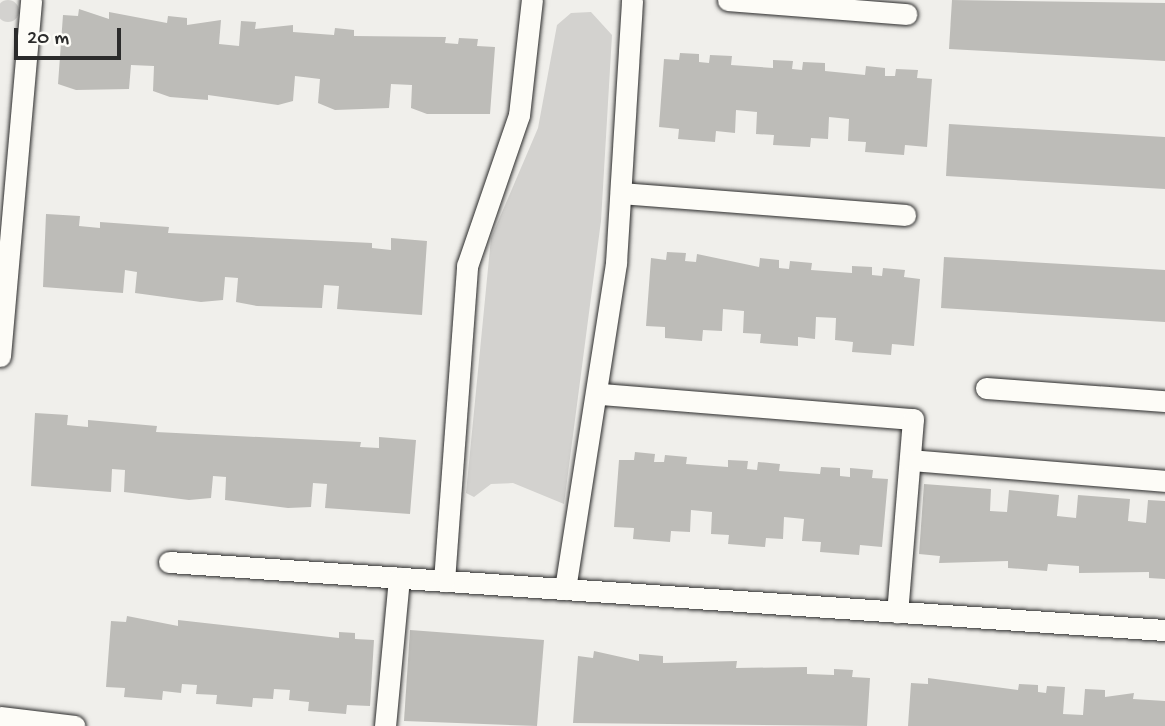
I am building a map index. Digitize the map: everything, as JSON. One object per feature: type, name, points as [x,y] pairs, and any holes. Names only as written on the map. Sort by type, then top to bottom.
[{"type":"lane","points":[[0,356],[7,170],[32,0]]},
{"type":"lane","points":[[444,580],[467,266],[519,115],[532,0]]},
{"type":"lane","points":[[565,589],[601,394],[621,193],[632,0]]},
{"type":"lane","points":[[728,0],[906,13]]},
{"type":"lane","points":[[621,193],[905,215]]},
{"type":"lane","points":[[986,388],[1165,401]]},
{"type":"lane","points":[[601,394],[913,419],[897,612]]},
{"type":"lane","points":[[910,460],[1165,481]]},
{"type":"lane","points":[[169,562],[1165,630]]},
{"type":"lane","points":[[385,726],[399,578]]},
{"type":"lane","points":[[0,717],[74,726]]},
{"type":"shaded area","points":[[8,0],[16,3],[19,11],[16,19],[8,22],[0,19],[-3,11],[0,3]]},
{"type":"shaded area","points":[[591,12],[612,35],[601,221],[564,504],[513,483],[491,484],[474,497],[466,493],[491,238],[538,128],[557,25],[571,13]]},
{"type":"building","points":[[952,0],[1165,3],[1165,61],[949,49]]},
{"type":"building","points":[[79,9],[109,19],[109,12],[167,23],[168,16],[187,18],[187,25],[221,20],[219,44],[239,46],[241,21],[256,22],[255,29],[293,25],[293,32],[334,35],[335,28],[354,30],[354,36],[446,37],[445,43],[458,44],[459,38],[478,39],[477,46],[495,47],[490,114],[427,114],[411,108],[412,85],[391,84],[389,108],[335,110],[318,103],[320,79],[295,76],[293,101],[278,105],[208,95],[208,100],[170,97],[153,91],[154,66],[131,65],[129,89],[76,90],[58,84],[63,15],[78,16]]},
{"type":"building","points":[[680,53],[699,54],[699,62],[709,63],[710,55],[732,56],[731,65],[773,68],[773,60],[793,61],[792,69],[802,70],[803,62],[825,63],[825,71],[865,75],[866,66],[885,68],[885,76],[895,76],[896,69],[918,70],[917,78],[932,79],[927,147],[905,145],[904,155],[865,152],[866,142],[848,141],[849,119],[829,117],[828,139],[811,138],[810,147],[773,145],[774,135],[756,134],[757,112],[736,110],[735,133],[716,131],[715,142],[678,139],[679,129],[659,127],[664,59],[679,60]]},
{"type":"building","points":[[949,124],[1165,137],[1165,189],[946,176]]},
{"type":"building","points":[[46,214],[80,216],[79,226],[100,228],[100,222],[169,227],[168,233],[372,243],[372,248],[391,250],[391,238],[427,241],[422,315],[337,309],[339,286],[324,285],[322,308],[257,306],[236,302],[238,278],[225,277],[223,300],[201,302],[135,293],[137,272],[125,270],[123,293],[43,287]]},
{"type":"building","points":[[667,252],[686,253],[685,261],[696,262],[697,254],[759,267],[760,258],[779,260],[779,268],[789,269],[790,261],[812,263],[811,270],[852,273],[852,266],[872,267],[872,275],[882,276],[883,268],[905,270],[904,277],[920,279],[914,346],[892,344],[891,355],[852,352],[853,342],[835,340],[836,318],[816,317],[815,339],[798,337],[798,346],[760,343],[761,334],[743,333],[744,311],[723,309],[722,331],[703,330],[702,341],[665,338],[665,327],[646,326],[651,258],[666,260]]},
{"type":"building","points":[[944,257],[1165,270],[1165,322],[941,308]]},
{"type":"building","points":[[35,413],[68,415],[67,425],[88,427],[88,420],[157,426],[156,432],[361,442],[360,447],[379,448],[379,437],[416,440],[410,514],[325,508],[327,484],[313,483],[311,507],[288,508],[225,500],[226,477],[213,476],[211,498],[189,500],[124,492],[125,470],[112,469],[111,492],[31,486]]},
{"type":"building","points":[[635,452],[655,454],[654,462],[664,462],[665,455],[687,457],[686,464],[728,467],[728,460],[748,461],[747,469],[757,470],[758,462],[780,464],[779,471],[820,474],[821,467],[840,468],[840,476],[850,477],[850,468],[873,470],[872,478],[888,479],[882,547],[860,545],[859,555],[820,552],[821,542],[802,541],[804,519],[784,517],[783,539],[766,538],[765,547],[728,544],[729,535],[711,534],[712,512],[691,510],[690,532],[671,531],[670,542],[633,539],[634,528],[614,527],[619,460],[634,460]]},
{"type":"building","points":[[924,484],[991,489],[990,511],[1007,512],[1009,490],[1059,495],[1057,516],[1076,518],[1078,495],[1130,499],[1128,521],[1146,523],[1148,500],[1165,501],[1165,579],[1149,578],[1149,572],[1079,573],[1079,566],[1048,564],[1047,571],[1008,568],[1008,561],[939,563],[940,556],[919,554]]},
{"type":"building","points":[[127,616],[178,626],[178,620],[339,638],[339,632],[355,633],[355,639],[374,640],[370,706],[347,705],[346,714],[308,711],[309,702],[289,700],[290,690],[274,689],[273,699],[253,698],[252,707],[216,704],[217,695],[196,694],[197,685],[182,684],[181,693],[163,691],[162,700],[124,697],[125,688],[106,687],[111,621],[126,622]]},
{"type":"building","points":[[410,630],[544,640],[537,726],[404,721]]},
{"type":"building","points":[[594,651],[639,661],[639,654],[663,656],[663,663],[737,661],[736,668],[807,667],[807,674],[834,675],[834,669],[853,670],[852,677],[870,678],[867,726],[573,723],[578,656],[593,658]]},
{"type":"building","points":[[928,678],[1018,690],[1019,684],[1038,685],[1038,692],[1046,693],[1047,686],[1065,687],[1063,714],[1083,715],[1085,689],[1105,690],[1105,697],[1134,693],[1133,699],[1165,701],[1165,726],[908,726],[911,683],[928,684]]}]
